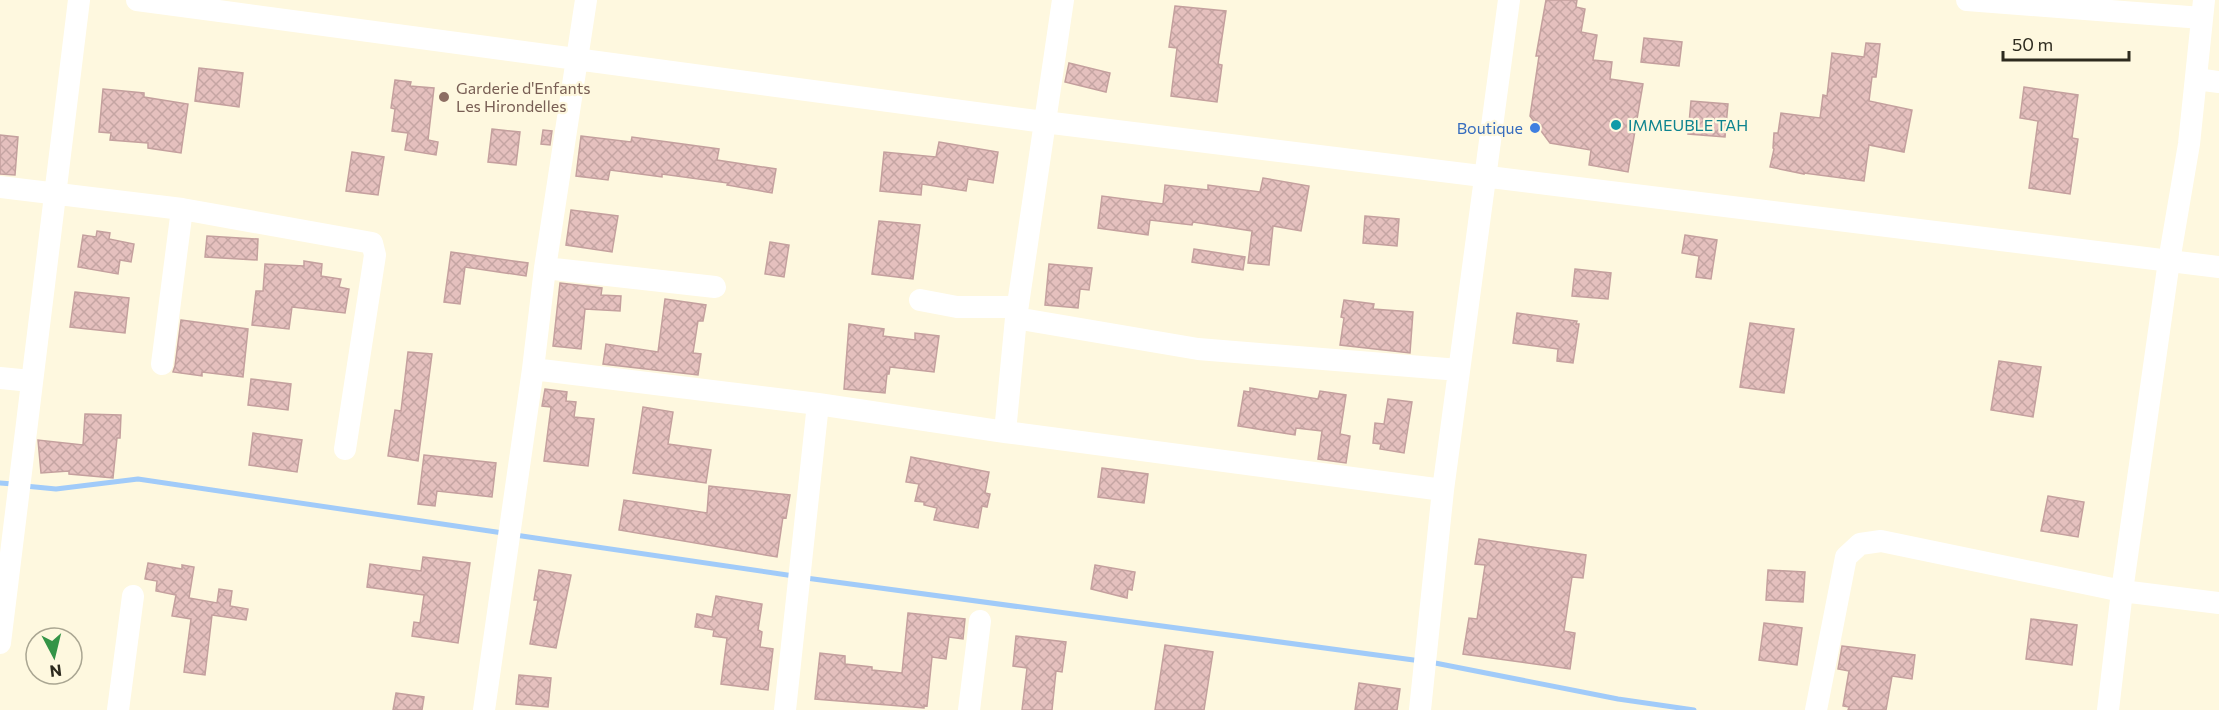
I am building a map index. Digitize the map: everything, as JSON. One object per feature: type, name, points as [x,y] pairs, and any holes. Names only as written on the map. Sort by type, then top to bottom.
[{"type":"street","points":[[0,644],[3,582],[79,0]]},
{"type":"street","points":[[137,0],[1044,122],[2219,267]]},
{"type":"street","points":[[484,710],[533,369],[545,268],[586,0]]},
{"type":"street","points":[[1005,432],[1016,313],[1063,0]]},
{"type":"street","points":[[1420,710],[1443,490],[1509,0]]},
{"type":"street","points":[[1967,0],[2203,9],[2189,144],[2169,261],[2122,591],[2108,710]]},
{"type":"street","points":[[2196,79],[2219,82]]},
{"type":"street","points":[[0,187],[182,209],[372,243],[375,255],[345,449]]},
{"type":"street","points":[[162,364],[182,209]]},
{"type":"street","points":[[545,268],[715,287]]},
{"type":"street","points":[[920,300],[957,307],[1016,313],[1198,349],[1459,370]]},
{"type":"street","points":[[533,369],[818,404],[1005,432],[1443,490]]},
{"type":"street","points":[[0,378],[31,381]]},
{"type":"street","points":[[785,710],[818,404]]},
{"type":"street","points":[[1816,710],[1846,557],[1860,544],[1881,541],[2122,591],[2219,603]]},
{"type":"street","points":[[118,710],[133,596]]},
{"type":"street","points":[[969,710],[980,621]]},
{"type":"building","points":[[1546,0],[1577,0],[1576,7],[1585,9],[1581,32],[1597,35],[1593,60],[1612,62],[1610,79],[1643,84],[1628,172],[1589,165],[1591,150],[1550,143],[1530,116],[1539,56],[1536,56]]},
{"type":"building","points":[[1175,6],[1226,11],[1218,64],[1222,65],[1217,102],[1171,96],[1177,48],[1169,47]]},
{"type":"building","points":[[1644,38],[1682,42],[1679,66],[1641,62]]},
{"type":"building","points":[[1866,43],[1880,44],[1876,77],[1872,77],[1869,101],[1912,110],[1904,152],[1869,145],[1864,181],[1804,174],[1770,167],[1774,149],[1774,133],[1778,133],[1781,113],[1820,118],[1823,95],[1827,96],[1832,53],[1864,57]]},
{"type":"building","points":[[1069,63],[1110,73],[1106,92],[1065,82]]},
{"type":"building","points":[[199,68],[243,73],[239,107],[195,101]]},
{"type":"building","points":[[395,80],[411,82],[410,86],[434,88],[428,140],[438,142],[436,155],[405,150],[408,133],[392,131],[395,109],[391,108]]},
{"type":"building","points":[[2024,87],[2078,95],[2072,138],[2078,139],[2070,194],[2029,188],[2038,121],[2020,118]]},
{"type":"building","points":[[103,89],[144,93],[144,97],[188,104],[181,153],[148,148],[148,143],[110,140],[111,133],[99,132]]},
{"type":"building","points":[[1691,101],[1728,104],[1725,137],[1688,134]]},
{"type":"building","points":[[492,129],[520,132],[516,165],[488,162]]},
{"type":"building","points":[[543,130],[552,131],[550,145],[541,144]]},
{"type":"building","points":[[0,135],[18,137],[15,175],[0,174]]},
{"type":"building","points":[[581,136],[631,142],[632,137],[719,149],[717,160],[776,169],[772,193],[727,185],[728,183],[662,174],[662,177],[610,170],[608,180],[576,176]]},
{"type":"building","points":[[939,142],[998,152],[993,183],[968,179],[966,191],[922,184],[921,195],[880,191],[884,152],[936,157]]},
{"type":"building","points":[[352,152],[384,157],[378,195],[346,191]]},
{"type":"building","points":[[1263,178],[1309,186],[1301,231],[1273,226],[1269,265],[1248,263],[1252,231],[1193,222],[1192,225],[1150,220],[1148,235],[1098,228],[1102,196],[1163,204],[1165,185],[1208,190],[1208,185],[1260,192]]},
{"type":"building","points":[[571,210],[618,216],[612,252],[566,245]]},
{"type":"building","points":[[1365,216],[1399,219],[1397,246],[1363,243]]},
{"type":"building","points":[[879,221],[920,225],[913,279],[872,274]]},
{"type":"building","points":[[97,231],[110,233],[109,239],[134,244],[131,262],[120,260],[118,274],[78,267],[83,235],[96,237]]},
{"type":"building","points":[[1685,235],[1717,240],[1711,279],[1696,277],[1699,256],[1682,253]]},
{"type":"building","points":[[207,236],[258,239],[257,260],[205,257]]},
{"type":"building","points":[[770,242],[789,245],[784,277],[765,274]]},
{"type":"building","points":[[1194,249],[1245,257],[1243,270],[1192,262]]},
{"type":"building","points":[[451,252],[528,263],[526,276],[465,267],[460,304],[444,302]]},
{"type":"building","points":[[304,261],[322,264],[321,276],[341,279],[339,287],[349,289],[345,313],[292,307],[289,329],[252,325],[256,291],[263,291],[265,264],[304,266]]},
{"type":"building","points":[[1049,264],[1092,268],[1089,290],[1080,289],[1078,308],[1045,305]]},
{"type":"building","points":[[1575,269],[1611,273],[1608,299],[1572,296]]},
{"type":"building","points":[[560,283],[602,288],[601,295],[621,296],[620,311],[585,309],[581,349],[553,346]]},
{"type":"building","points":[[75,292],[129,298],[125,333],[70,327]]},
{"type":"building","points":[[665,299],[706,305],[703,321],[698,321],[693,353],[701,354],[698,375],[603,364],[606,344],[658,352]]},
{"type":"building","points":[[1344,300],[1374,304],[1373,309],[1413,312],[1410,353],[1340,345]]},
{"type":"building","points":[[1517,313],[1577,321],[1576,324],[1579,324],[1573,363],[1557,361],[1558,349],[1513,343]]},
{"type":"building","points":[[181,320],[248,329],[243,377],[202,372],[202,376],[173,372]]},
{"type":"building","points":[[1750,323],[1794,329],[1784,393],[1740,387]]},
{"type":"building","points":[[849,324],[884,329],[883,336],[915,340],[915,333],[939,336],[934,372],[890,367],[885,393],[844,389]]},
{"type":"building","points":[[408,352],[432,354],[418,461],[388,456],[395,410],[401,411]]},
{"type":"building","points":[[1999,361],[2041,367],[2033,417],[1991,410]]},
{"type":"building","points":[[251,379],[291,384],[288,410],[248,405]]},
{"type":"building","points":[[1250,388],[1318,399],[1320,391],[1346,395],[1340,434],[1350,436],[1346,463],[1318,459],[1322,431],[1296,428],[1295,435],[1238,426],[1244,391],[1250,392]]},
{"type":"building","points":[[545,389],[567,392],[566,401],[576,402],[574,417],[594,419],[588,466],[544,461],[551,407],[542,406]]},
{"type":"building","points":[[1388,399],[1412,402],[1404,453],[1380,449],[1381,444],[1373,443],[1375,423],[1384,424]]},
{"type":"building","points":[[643,407],[673,412],[668,444],[711,450],[706,483],[633,473]]},
{"type":"building","points":[[85,414],[121,415],[120,438],[117,438],[113,478],[69,474],[69,471],[41,473],[38,440],[83,445]]},
{"type":"building","points":[[253,433],[302,440],[297,472],[249,465]]},
{"type":"building","points":[[424,455],[496,463],[492,497],[437,491],[435,506],[418,504]]},
{"type":"building","points":[[911,457],[989,472],[985,493],[990,494],[987,507],[982,506],[978,528],[934,520],[937,508],[915,501],[919,484],[906,482]]},
{"type":"building","points":[[1102,468],[1148,474],[1144,503],[1098,497]]},
{"type":"building","points":[[709,486],[790,495],[786,518],[783,517],[777,557],[619,530],[624,500],[707,513]]},
{"type":"building","points":[[2048,496],[2084,502],[2078,537],[2041,531]]},
{"type":"building","points":[[1479,539],[1586,555],[1583,578],[1572,577],[1564,631],[1575,633],[1570,669],[1463,654],[1469,618],[1477,619],[1485,565],[1475,564]]},
{"type":"building","points":[[423,557],[470,563],[458,643],[412,636],[414,622],[420,623],[424,595],[367,587],[370,564],[421,571]]},
{"type":"building","points":[[148,563],[182,569],[182,565],[194,567],[189,598],[217,603],[219,589],[232,591],[230,606],[248,609],[246,620],[212,615],[205,675],[184,672],[191,619],[172,616],[176,595],[156,591],[157,581],[145,579]]},
{"type":"building","points":[[1095,565],[1135,572],[1132,590],[1128,589],[1127,598],[1091,589]]},
{"type":"building","points":[[539,570],[571,575],[556,648],[530,644],[538,600],[534,600]]},
{"type":"building","points":[[1768,570],[1805,572],[1803,602],[1766,600]]},
{"type":"building","points":[[716,596],[762,604],[758,630],[762,632],[760,647],[773,649],[768,690],[721,684],[727,638],[713,636],[714,630],[695,627],[697,614],[712,617]]},
{"type":"building","points":[[908,613],[965,619],[963,639],[949,637],[946,659],[932,657],[927,706],[924,705],[924,708],[815,699],[820,653],[845,656],[845,664],[902,673]]},
{"type":"building","points":[[2031,619],[2077,625],[2072,665],[2026,659]]},
{"type":"building","points":[[1764,623],[1802,628],[1797,665],[1759,660]]},
{"type":"building","points":[[1016,636],[1066,642],[1062,672],[1056,671],[1052,710],[1022,710],[1027,668],[1013,666]]},
{"type":"building","points":[[1165,645],[1213,652],[1204,710],[1155,710]]},
{"type":"building","points":[[1842,646],[1915,655],[1912,679],[1892,676],[1886,710],[1848,710],[1849,707],[1843,706],[1849,671],[1838,669]]},
{"type":"building","points":[[519,675],[551,678],[548,707],[516,704]]},
{"type":"building","points":[[1359,683],[1400,689],[1397,710],[1355,710]]},
{"type":"building","points":[[396,693],[424,697],[422,710],[393,710]]},
{"type":"waterway","points":[[25,486],[56,489],[138,479],[503,533]]},
{"type":"waterway","points":[[0,483],[13,484]]},
{"type":"waterway","points":[[515,535],[794,576]]},
{"type":"waterway","points":[[806,578],[1421,661]]},
{"type":"waterway","points":[[1430,662],[1618,699],[1694,710]]},
{"type":"place","name":"Garderie d'Enfants Les Hirondelles","points":[[444,97]]},
{"type":"place","name":"IMMEUBLE TAH","points":[[1616,125]]},
{"type":"place","name":"Boutique","points":[[1535,128]]}]
